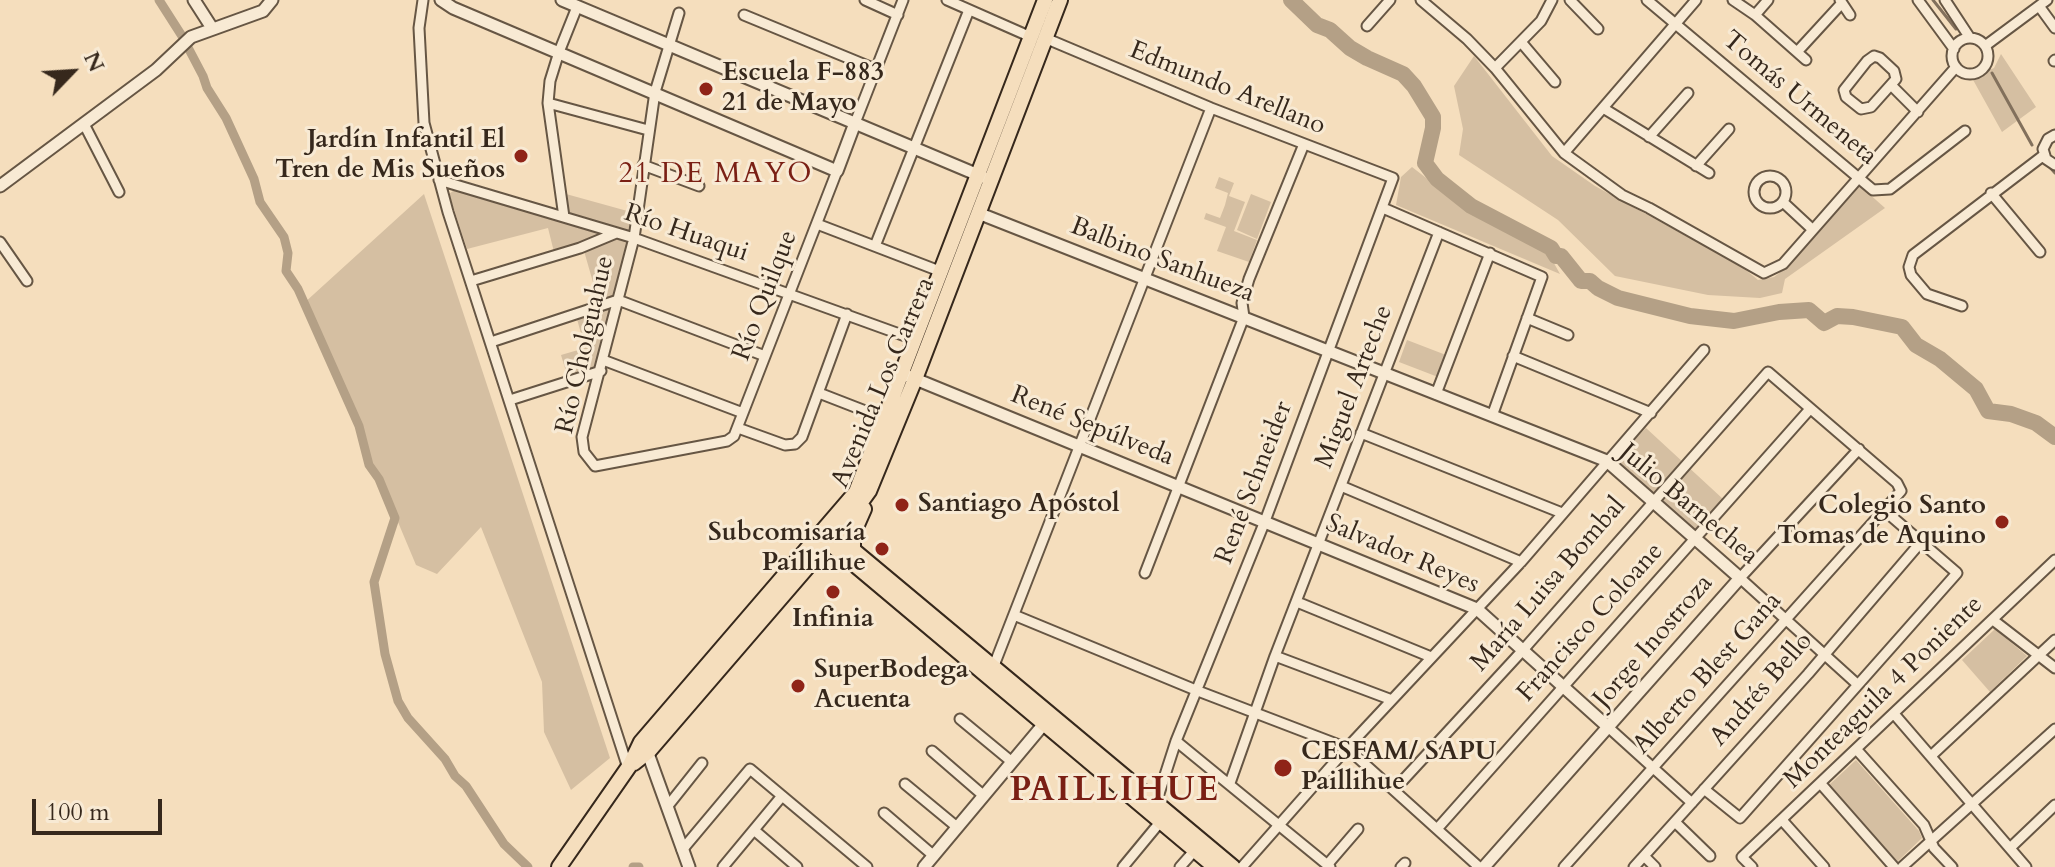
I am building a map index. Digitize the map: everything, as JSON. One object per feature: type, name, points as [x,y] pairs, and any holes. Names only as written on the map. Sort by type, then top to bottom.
[{"type":"main road","name":"Avenida Los Carrera","points":[[1038,38],[1045,0]]},
{"type":"main road","name":"Avenida Los Carrera","points":[[828,535],[863,480],[886,419],[909,376],[916,340],[942,272],[985,178],[1038,38],[1060,0]]},
{"type":"main road","name":"Avenida Los Carrera","points":[[559,867],[645,747],[828,535],[859,506],[876,476],[909,376],[978,213],[985,178]]},
{"type":"main road","points":[[853,550],[853,534],[876,476]]},
{"type":"main road","points":[[828,535],[853,550],[991,672]]},
{"type":"main road","points":[[828,535],[1048,719],[1233,867]]},
{"type":"main road","points":[[1048,719],[1215,867]]},
{"type":"street","points":[[0,186],[156,70],[187,40],[263,11],[272,0]]},
{"type":"street","points":[[423,0],[419,28],[420,86],[424,123],[439,180],[629,767]]},
{"type":"street","points":[[441,0],[453,8],[837,171]]},
{"type":"street","points":[[562,0],[985,178]]},
{"type":"street","points":[[865,0],[898,15]]},
{"type":"street","name":"Río Quilque","points":[[738,428],[903,0]]},
{"type":"street","name":"Edmundo Arellano","points":[[947,0],[1211,108],[1393,178]]},
{"type":"street","points":[[1367,26],[1390,0]]},
{"type":"street","points":[[1421,0],[1467,39],[1495,68],[1564,153],[1622,195],[1764,273],[1783,264],[1956,67]]},
{"type":"street","points":[[1495,68],[1541,21],[1552,0]]},
{"type":"street","points":[[1570,0],[1598,29]]},
{"type":"street","name":"Tomás Urmeneta","points":[[1647,0],[1873,190],[1887,191],[1965,131]]},
{"type":"street","points":[[1564,153],[1696,0]]},
{"type":"street","points":[[1733,0],[1806,60]]},
{"type":"street","points":[[1755,15],[1768,0]]},
{"type":"street","points":[[1918,0],[1954,49]]},
{"type":"street","points":[[1945,0],[1970,38],[1985,46],[1988,59],[1981,71],[1968,74],[1956,67],[1953,58],[1954,49],[1970,38]]},
{"type":"street","points":[[196,1],[212,28]]},
{"type":"street","points":[[1797,52],[1841,1],[1850,15]]},
{"type":"street","points":[[1985,46],[2043,3],[2055,28]]},
{"type":"street","points":[[564,217],[548,103],[550,81],[577,7]]},
{"type":"street","points":[[875,246],[969,10]]},
{"type":"street","name":"Río Cholguahue","points":[[679,13],[655,92],[634,238],[582,437],[584,452],[595,466],[603,466],[727,441],[738,428]]},
{"type":"street","points":[[744,15],[875,69]]},
{"type":"street","points":[[1521,42],[1555,82]]},
{"type":"street","points":[[1874,56],[1896,74],[1891,85],[1868,109],[1861,109],[1844,93],[1846,86],[1874,56]]},
{"type":"street","points":[[1891,85],[1918,112]]},
{"type":"street","points":[[1649,137],[1688,93]]},
{"type":"street","points":[[548,103],[648,130]]},
{"type":"street","points":[[991,672],[1211,108]]},
{"type":"street","points":[[1603,108],[1709,173]]},
{"type":"street","points":[[84,124],[119,192]]},
{"type":"street","points":[[1696,166],[1729,129]]},
{"type":"street","points":[[1962,306],[1927,294],[1911,275],[1910,262],[1915,252],[2044,155],[2045,142],[2055,135]]},
{"type":"street","points":[[1145,573],[1244,317],[1242,303],[1249,279],[1304,144]]},
{"type":"street","points":[[2044,155],[2055,165]]},
{"type":"street","points":[[643,165],[699,186]]},
{"type":"street","name":"René Schneider","points":[[1156,803],[1176,741],[1265,521],[1393,178]]},
{"type":"street","name":"Río Huaqui","points":[[439,180],[634,238],[916,340]]},
{"type":"street","points":[[1991,193],[2040,252]]},
{"type":"street","points":[[1784,203],[1812,229]]},
{"type":"street","points":[[1383,208],[1542,277],[1492,416]]},
{"type":"street","name":"Balbino Sanhueza","points":[[978,213],[1329,351]]},
{"type":"street","points":[[817,224],[942,272]]},
{"type":"street","name":"Miguel Arteche","points":[[1230,783],[1275,656],[1439,232]]},
{"type":"street","points":[[471,281],[580,248],[616,233]]},
{"type":"street","points":[[0,242],[27,281]]},
{"type":"street","points":[[1436,394],[1490,253]]},
{"type":"street","points":[[491,342],[618,300],[765,356]]},
{"type":"street","points":[[738,428],[785,445],[795,444],[802,437],[847,314]]},
{"type":"street","points":[[1527,318],[1568,335]]},
{"type":"street","points":[[1242,867],[1347,748],[1521,562],[1704,350]]},
{"type":"street","name":"Julio Barnechea","points":[[1329,351],[1607,461],[1857,684]]},
{"type":"street","points":[[1513,356],[1651,413]]},
{"type":"street","points":[[603,360],[743,413]]},
{"type":"street","points":[[510,400],[601,371]]},
{"type":"street","name":"María Luisa Bombal","points":[[1394,790],[1523,650],[1768,372],[1810,409]]},
{"type":"street","name":"René Sepúlveda","points":[[909,376],[1265,521]]},
{"type":"street","points":[[819,393],[886,419]]},
{"type":"street","points":[[1704,789],[1740,818],[1957,573],[1884,510],[1898,496],[1900,487],[1810,409]]},
{"type":"street","name":"Francisco Coloane","points":[[1437,829],[1810,409]]},
{"type":"street","points":[[1361,433],[1562,513]]},
{"type":"street","name":"Jorge Inostroza","points":[[1482,867],[1859,449]]},
{"type":"street","points":[[1341,486],[1521,562]]},
{"type":"street","name":"Alberto Blest Gana","points":[[1564,867],[1884,510]]},
{"type":"street","name":"Salvador Reyes","points":[[1265,521],[1477,609],[1692,803]]},
{"type":"street","name":"Andrés Bello","points":[[1634,867],[1921,542]]},
{"type":"street","name":"Monteaguila 4 Poniente","points":[[1752,867],[1742,857],[2055,560]]},
{"type":"street","points":[[1297,602],[1431,657]]},
{"type":"street","points":[[1014,615],[1347,748],[1482,867]]},
{"type":"street","points":[[1993,620],[2055,668]]},
{"type":"street","points":[[1931,756],[2055,640]]},
{"type":"street","points":[[1275,656],[1392,700]]},
{"type":"street","points":[[1895,715],[2026,867]]},
{"type":"street","points":[[960,719],[1012,762]]},
{"type":"street","points":[[924,867],[1048,719]]},
{"type":"street","points":[[1902,867],[2054,732]]},
{"type":"street","points":[[1176,741],[1328,866],[1358,829]]},
{"type":"street","points":[[645,747],[689,867]]},
{"type":"street","points":[[1857,750],[1924,825],[1930,841],[1952,867]]},
{"type":"street","points":[[932,751],[984,796]]},
{"type":"street","points":[[667,807],[702,763]]},
{"type":"street","points":[[682,850],[750,769],[867,867]]},
{"type":"street","points":[[905,784],[957,827]]},
{"type":"street","points":[[1821,784],[1894,867]]},
{"type":"street","points":[[729,865],[782,796]]},
{"type":"street","points":[[1123,867],[1161,821],[1156,803]]},
{"type":"street","points":[[2010,848],[2055,805]]},
{"type":"street","points":[[884,813],[934,856]]},
{"type":"street","points":[[1782,820],[1824,867]]},
{"type":"street","points":[[1675,822],[1710,856]]},
{"type":"street","points":[[754,830],[797,867]]},
{"type":"street","points":[[1180,867],[1195,850]]},
{"type":"street","points":[[1644,856],[1655,867]]},
{"type":"shaded area","points":[[2001,54],[2036,107],[2002,132],[1972,78],[1994,68]]},
{"type":"shaded area","points":[[1474,56],[1552,156],[1595,186],[1741,266],[1758,280],[1774,277],[1786,268],[1858,184],[1885,208],[1785,279],[1782,293],[1760,298],[1708,295],[1615,276],[1558,220],[1459,155],[1463,129],[1454,86]]},
{"type":"shaded area","points":[[1412,167],[1465,208],[1550,256],[1560,274],[1396,205],[1401,177]]},
{"type":"shaded area","points":[[1219,177],[1234,183],[1229,196],[1245,202],[1234,231],[1257,240],[1249,262],[1217,251],[1226,227],[1204,219],[1206,213],[1220,218],[1225,205],[1228,193],[1215,188]]},
{"type":"shaded area","points":[[457,188],[569,221],[566,194],[631,212],[627,243],[596,366],[568,378],[561,355],[585,348],[577,319],[601,310],[582,244],[554,252],[548,228],[467,249],[449,194]]},
{"type":"shaded area","points":[[424,194],[610,758],[571,790],[544,732],[542,682],[481,527],[437,574],[416,565],[390,503],[369,465],[359,426],[303,304]]},
{"type":"shaded area","points":[[1251,194],[1271,202],[1257,239],[1237,230]]},
{"type":"shaded area","points":[[1407,340],[1446,355],[1438,377],[1399,362]]},
{"type":"shaded area","points":[[1646,428],[1723,499],[1694,531],[1615,459]]},
{"type":"shaded area","points":[[1995,629],[2027,656],[1990,692],[1962,660]]},
{"type":"shaded area","points":[[1856,760],[1922,838],[1897,862],[1829,785]]},
{"type":"waterway","points":[[159,0],[226,118],[254,179],[260,202],[284,237],[288,253],[286,271],[298,289],[359,426],[369,465],[379,479],[395,518],[374,582],[385,654],[398,701],[408,718],[466,786],[504,844],[528,867]]},
{"type":"waterway","points":[[1291,0],[1317,25],[1330,30],[1367,58],[1403,74],[1414,86],[1433,117],[1425,163],[1437,179],[1471,206],[1551,248],[1581,281],[1590,281],[1618,298],[1690,316],[1734,321],[1809,310],[1824,323],[1837,316],[1902,327],[1916,345],[1940,359],[1976,389],[1988,411],[2011,414],[2036,423],[2055,437]]},
{"type":"waterway","points":[[1933,0],[1956,29]]},
{"type":"waterway","points":[[1992,73],[2032,145]]},
{"type":"waterway","points":[[2047,164],[2055,173]]},
{"type":"waterway","points":[[633,867],[639,867]]},
{"type":"place","name":"Escuela F-883 21 de Mayo","points":[[706,89]]},
{"type":"place","name":"Jardín Infantil El Tren de Mis Sueños","points":[[521,156]]},
{"type":"place","name":"Santiago Apóstol","points":[[902,505]]},
{"type":"place","name":"Colegio Santo Tomas de Aquino","points":[[2002,522]]},
{"type":"place","name":"Subcomisaría Paillihue","points":[[882,549]]},
{"type":"place","name":"Infinia","points":[[833,592]]},
{"type":"place","name":"SuperBodega Acuenta","points":[[798,686]]},
{"type":"place","name":"CESFAM/ SAPU Paillihue","points":[[1283,768]]},
{"type":"district","name":"21 DE MAYO","points":[[716,176]]},
{"type":"district","name":"PAILLIHUE","points":[[1115,792]]}]
